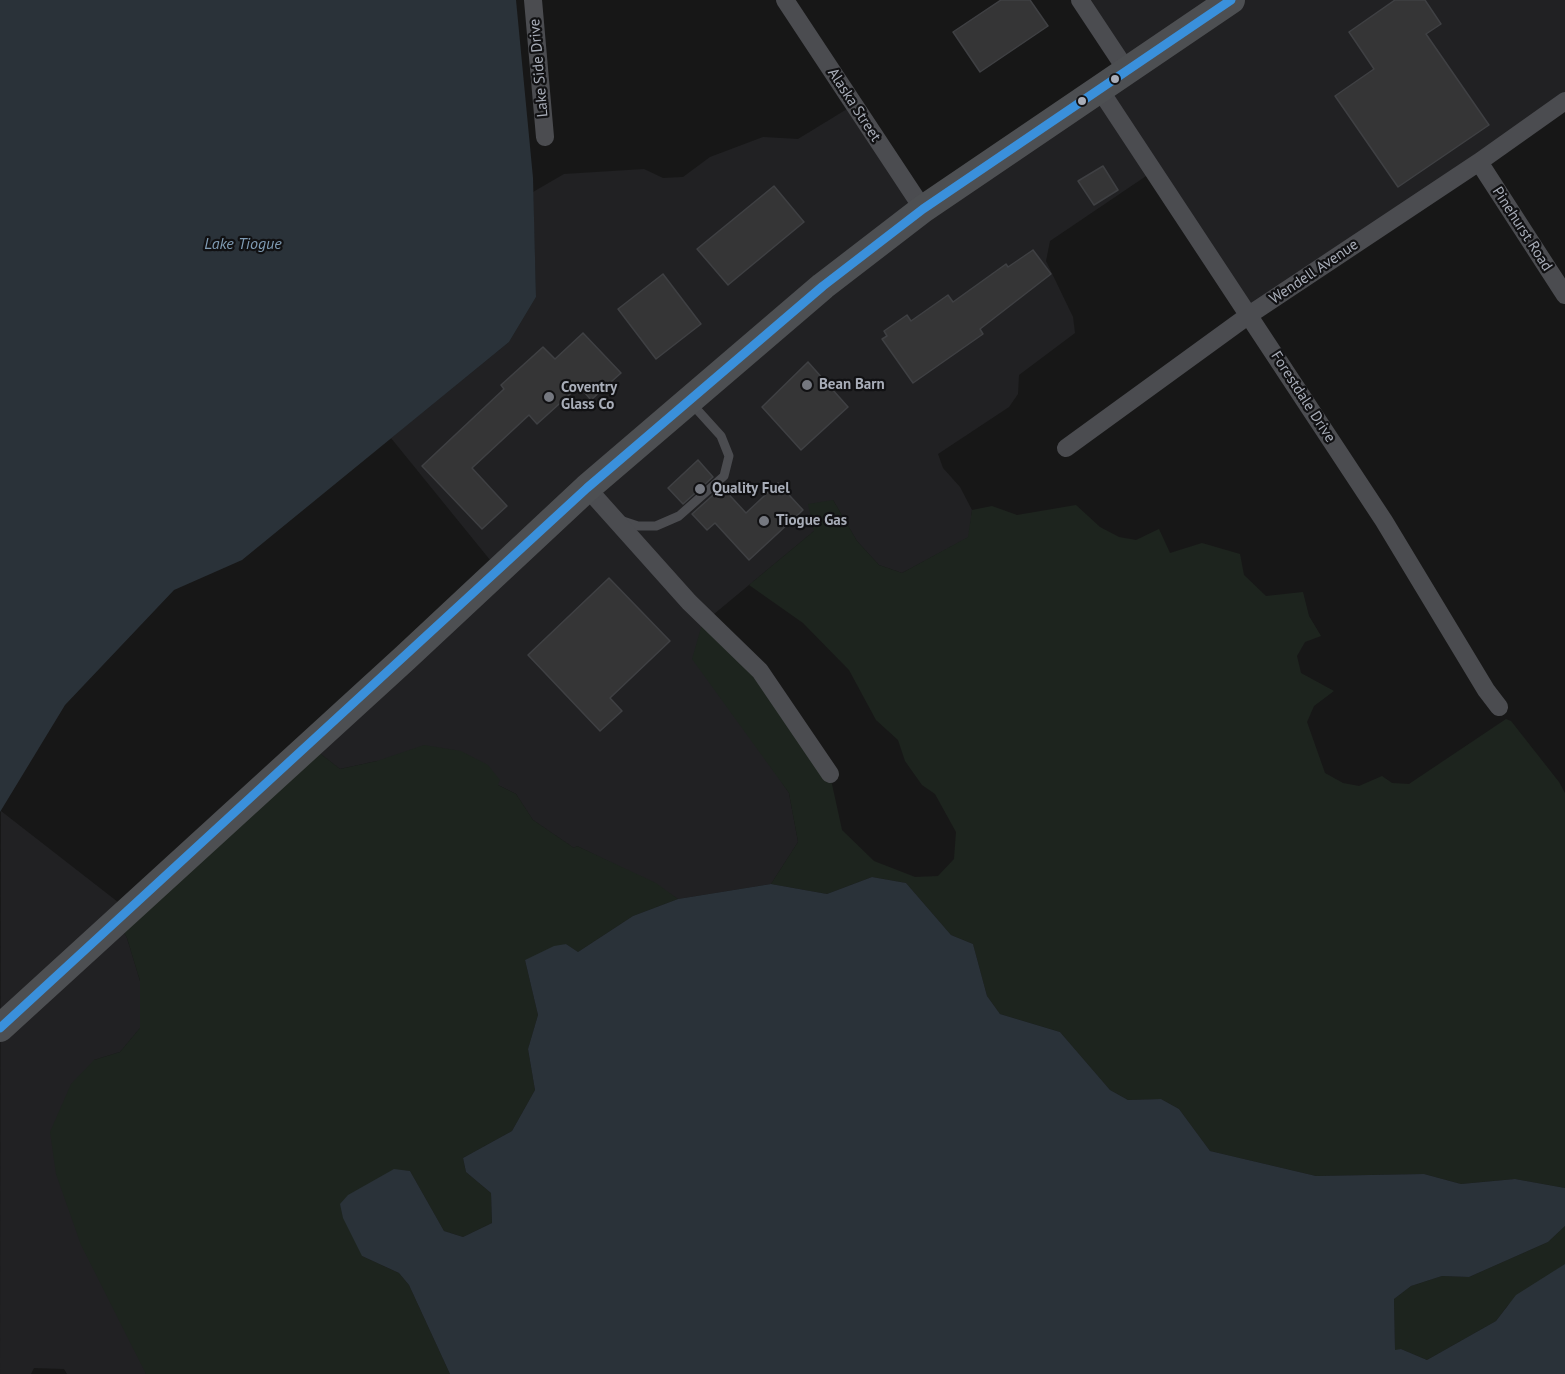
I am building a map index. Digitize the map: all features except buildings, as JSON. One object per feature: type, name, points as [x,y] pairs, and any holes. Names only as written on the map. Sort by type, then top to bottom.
[{"type":"main road","points":[[0,1028],[418,647],[586,488],[822,286],[923,209],[1231,0]]},
{"type":"street","name":"Lake Side Drive","points":[[533,0],[545,137]]},
{"type":"street","name":"Alaska Street","points":[[785,0],[923,209]]},
{"type":"street","points":[[1080,0],[1127,71]]},
{"type":"street","name":"Forestdale Drive","points":[[1100,90],[1384,521],[1486,690],[1499,707]]},
{"type":"street","name":"Wendell Avenue","points":[[1066,448],[1250,315],[1479,162],[1565,101]]},
{"type":"street","name":"Pinehurst Road","points":[[1479,162],[1565,295]]},
{"type":"street","points":[[586,488],[688,602],[760,671],[830,774]]},
{"type":"lane","points":[[613,518],[638,526],[656,525],[679,516],[724,476],[729,456],[721,436],[688,400]]},
{"type":"shaded area","points":[[1081,0],[1565,0],[1565,103],[1253,314],[1152,172],[1050,241],[1046,261],[1073,317],[1075,333],[1019,375],[1018,394],[1009,407],[938,454],[943,468],[960,487],[972,510],[969,537],[902,573],[879,565],[857,541],[833,500],[814,531],[702,624],[743,726],[789,793],[798,842],[771,884],[678,899],[656,885],[577,846],[574,848],[533,820],[516,794],[498,785],[377,761],[340,769],[313,748],[499,571],[391,438],[509,342],[536,297],[533,192],[564,174],[644,169],[663,178],[683,177],[710,157],[763,137],[798,139],[852,106],[925,209],[1128,73]]},
{"type":"shaded area","points":[[833,500],[857,541],[879,565],[902,573],[968,537],[972,510],[992,506],[1017,515],[1076,505],[1100,527],[1119,537],[1136,540],[1159,529],[1170,553],[1202,543],[1240,554],[1244,575],[1266,596],[1303,592],[1309,616],[1321,636],[1305,642],[1297,656],[1301,673],[1334,691],[1314,706],[1307,722],[1325,773],[1343,783],[1359,786],[1382,776],[1392,783],[1409,784],[1506,719],[1511,721],[1559,782],[1565,793],[1565,1188],[1515,1179],[1461,1184],[1424,1174],[1316,1176],[1210,1151],[1179,1109],[1161,1099],[1128,1100],[1110,1090],[1060,1032],[1000,1014],[987,996],[973,944],[951,935],[906,883],[872,877],[827,894],[771,884],[798,842],[789,793],[692,659],[702,624],[722,637],[830,775],[842,830],[874,861],[915,877],[938,876],[954,859],[956,832],[935,794],[922,785],[905,761],[898,740],[876,720],[849,670],[803,623],[749,585],[814,531],[808,504]]},
{"type":"shaded area","points":[[424,745],[461,751],[488,765],[500,780],[498,785],[516,794],[533,820],[574,848],[577,846],[656,883],[678,899],[633,916],[578,952],[566,944],[525,960],[538,1015],[528,1049],[535,1090],[512,1131],[463,1158],[466,1172],[491,1193],[492,1223],[463,1237],[444,1231],[410,1171],[394,1170],[362,1256],[399,1273],[409,1285],[450,1374],[146,1374],[81,1245],[56,1174],[50,1132],[71,1084],[94,1060],[120,1052],[140,1028],[140,981],[127,938],[121,927],[313,748],[340,769],[377,761]]},
{"type":"shaded area","points":[[1,811],[132,913],[121,927],[127,938],[140,981],[140,1028],[120,1052],[94,1060],[146,1374],[67,1374],[64,1369],[34,1368],[31,1374],[0,1374]]},
{"type":"shaded area","points":[[1565,1226],[1565,1264],[1508,1305],[1496,1321],[1427,1360],[1401,1349],[1395,1351],[1394,1299],[1411,1286],[1442,1276],[1469,1277],[1548,1242]]},
{"type":"water","name":"Lake Tiogue","points":[[0,0],[516,0],[533,178],[536,297],[509,342],[242,560],[174,590],[65,705],[0,812]]},
{"type":"water","points":[[872,877],[906,883],[951,935],[973,944],[987,996],[1000,1014],[1060,1032],[1110,1090],[1128,1100],[1161,1099],[1179,1109],[1210,1151],[1316,1176],[1424,1174],[1461,1184],[1515,1179],[1565,1188],[1565,1226],[1548,1242],[1469,1277],[1442,1276],[1411,1286],[1394,1299],[1395,1350],[1401,1349],[1427,1360],[1496,1321],[1516,1295],[1565,1264],[1565,1374],[450,1374],[409,1285],[399,1273],[362,1256],[343,1218],[340,1204],[348,1195],[394,1169],[410,1171],[444,1231],[463,1237],[492,1223],[491,1193],[466,1172],[463,1158],[512,1131],[535,1090],[528,1049],[538,1015],[525,960],[554,946],[566,944],[578,952],[633,916],[678,899],[771,884],[827,894]]},
{"type":"transit line","points":[[0,1028],[587,488],[823,286],[923,209],[1231,0]]},
{"type":"place","name":"Bean Barn","points":[[807,385]]},
{"type":"place","name":"Coventry Glass Co","points":[[549,397]]},
{"type":"place","name":"Quality Fuel","points":[[700,489]]},
{"type":"place","name":"Tiogue Gas","points":[[764,521]]}]
